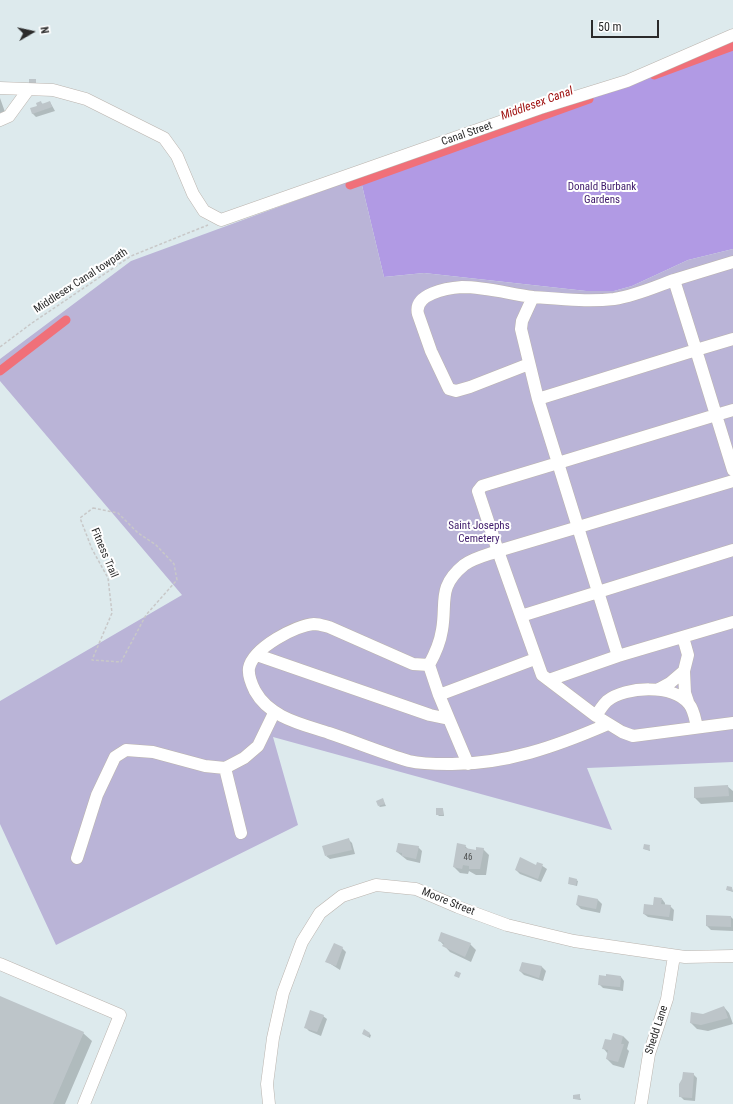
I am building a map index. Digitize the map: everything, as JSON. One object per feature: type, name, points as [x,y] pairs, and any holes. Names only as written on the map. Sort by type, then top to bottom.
[{"type":"street","name":"Canal Street","points":[[221,220],[540,108],[627,81],[733,35]]},
{"type":"street","points":[[0,88],[53,90],[86,99],[164,138],[177,156],[193,194],[204,211],[221,220]]},
{"type":"street","points":[[0,120],[9,116],[28,90]]},
{"type":"street","points":[[529,364],[470,387],[456,391],[449,389],[431,351],[416,308],[419,301],[429,295],[461,287],[533,297],[570,300],[616,298],[638,293],[733,262]]},
{"type":"street","points":[[674,280],[733,470]]},
{"type":"street","points":[[533,297],[522,321],[521,329],[529,364],[538,399],[618,656]]},
{"type":"street","points":[[538,399],[733,339]]},
{"type":"street","points":[[733,410],[479,488],[478,491],[542,675],[596,716],[608,724],[633,736],[733,723]]},
{"type":"street","points":[[468,764],[439,695],[429,665],[440,641],[443,629],[445,590],[452,579],[464,566],[474,559],[498,551],[733,481]]},
{"type":"street","points":[[521,616],[733,550]]},
{"type":"street","points":[[549,680],[618,656],[733,622]]},
{"type":"street","points":[[429,665],[413,664],[329,627],[316,624],[304,626],[286,633],[256,655],[249,667],[249,675],[255,691],[274,713],[410,761],[429,764],[468,764],[523,756],[608,724]]},
{"type":"street","points":[[682,637],[688,655],[684,671],[685,693],[695,716],[697,727]]},
{"type":"street","points":[[256,655],[430,715],[449,719]]},
{"type":"street","points":[[439,695],[536,659]]},
{"type":"street","points":[[596,716],[608,701],[617,695],[659,689],[670,683],[684,671]]},
{"type":"street","points":[[659,689],[670,692],[688,702]]},
{"type":"street","points":[[77,858],[97,794],[115,757],[126,750],[153,752],[206,766],[225,768],[244,758],[258,746],[274,713]]},
{"type":"street","points":[[225,768],[241,832]]},
{"type":"street","name":"Moore Street","points":[[269,1104],[267,1084],[273,1038],[283,993],[302,942],[320,913],[342,896],[376,885],[416,889],[458,907],[507,925],[574,941],[674,956],[733,956]]},
{"type":"street","name":"Shedd Lane","points":[[641,1104],[648,1054],[667,999],[674,956]]},
{"type":"street","points":[[0,964],[120,1016],[84,1104]]},
{"type":"path","name":"Middlesex Canal towpath","points":[[0,347],[51,310],[131,256],[221,220]]},
{"type":"path","name":"Fitness Trail","points":[[93,508],[118,513],[138,533],[156,545],[174,564],[177,580],[146,615],[121,662],[92,660],[112,613],[108,578],[92,549],[80,518],[93,508]]},
{"type":"green space","name":"Donald Burbank Gardens","points":[[733,45],[733,249],[688,260],[632,286],[614,291],[586,291],[424,273],[384,277],[360,177],[722,47]]},
{"type":"green space","name":"Saint Josephs Cemetery","points":[[360,177],[384,277],[424,273],[586,291],[614,291],[632,286],[688,260],[733,249],[733,762],[587,768],[612,830],[273,737],[298,825],[56,945],[0,824],[0,701],[182,595],[0,381],[0,359],[131,261]]},
{"type":"building","points":[[29,79],[36,79],[36,86],[29,86]]},
{"type":"building","points":[[41,101],[42,104],[50,101],[52,107],[32,114],[30,108],[37,106],[36,103]]},
{"type":"building","points":[[728,785],[729,796],[694,798],[694,787]]},
{"type":"building","points":[[383,798],[385,804],[378,806],[376,801]]},
{"type":"building","points":[[436,808],[443,808],[443,815],[436,815]]},
{"type":"building","points":[[349,838],[352,850],[325,856],[322,846]]},
{"type":"building","points":[[398,843],[419,846],[416,859],[402,856],[402,853],[396,852]]},
{"type":"building","points":[[457,843],[466,845],[465,848],[476,850],[476,847],[484,848],[480,869],[469,869],[469,866],[463,865],[462,869],[453,867]]},
{"type":"building","points":[[644,844],[650,845],[649,850],[643,849]]},
{"type":"building","points":[[520,857],[536,865],[537,862],[543,864],[538,879],[515,870]]},
{"type":"building","points":[[569,877],[577,879],[576,885],[568,884]]},
{"type":"building","points":[[727,886],[732,887],[732,891],[726,890]]},
{"type":"building","points":[[578,895],[598,899],[596,909],[576,905]]},
{"type":"building","points":[[654,897],[662,898],[661,904],[671,905],[669,917],[643,914],[644,904],[653,905]]},
{"type":"building","points":[[706,915],[731,916],[731,927],[706,926]]},
{"type":"building","points":[[441,932],[471,943],[465,957],[442,946],[444,943],[438,941]]},
{"type":"building","points":[[334,943],[343,947],[336,966],[325,962]]},
{"type":"building","points":[[522,962],[542,966],[539,978],[519,971]]},
{"type":"building","points":[[456,971],[461,973],[459,978],[454,976]]},
{"type":"building","points":[[606,974],[621,976],[620,987],[598,985],[599,975],[606,976]]},
{"type":"building","points":[[0,996],[84,1032],[53,1104],[0,1104]]},
{"type":"building","points":[[724,1006],[728,1018],[701,1025],[690,1023],[691,1012],[703,1014]]},
{"type":"building","points":[[310,1010],[324,1015],[317,1032],[304,1028]]},
{"type":"building","points":[[364,1029],[370,1033],[368,1037],[362,1034]]},
{"type":"building","points":[[613,1033],[623,1036],[621,1044],[624,1044],[618,1062],[606,1059],[608,1050],[602,1049],[605,1039],[611,1040]]},
{"type":"building","points":[[683,1072],[694,1073],[692,1098],[679,1097],[679,1084],[682,1079]]},
{"type":"building","points":[[580,1094],[580,1099],[573,1099],[573,1095]]},
{"type":"waterway","name":"Middlesex Canal","points":[[654,75],[733,46]]},
{"type":"waterway","name":"Middlesex Canal","points":[[350,185],[589,99]]},
{"type":"waterway","name":"Middlesex Canal","points":[[0,371],[66,320]]}]
